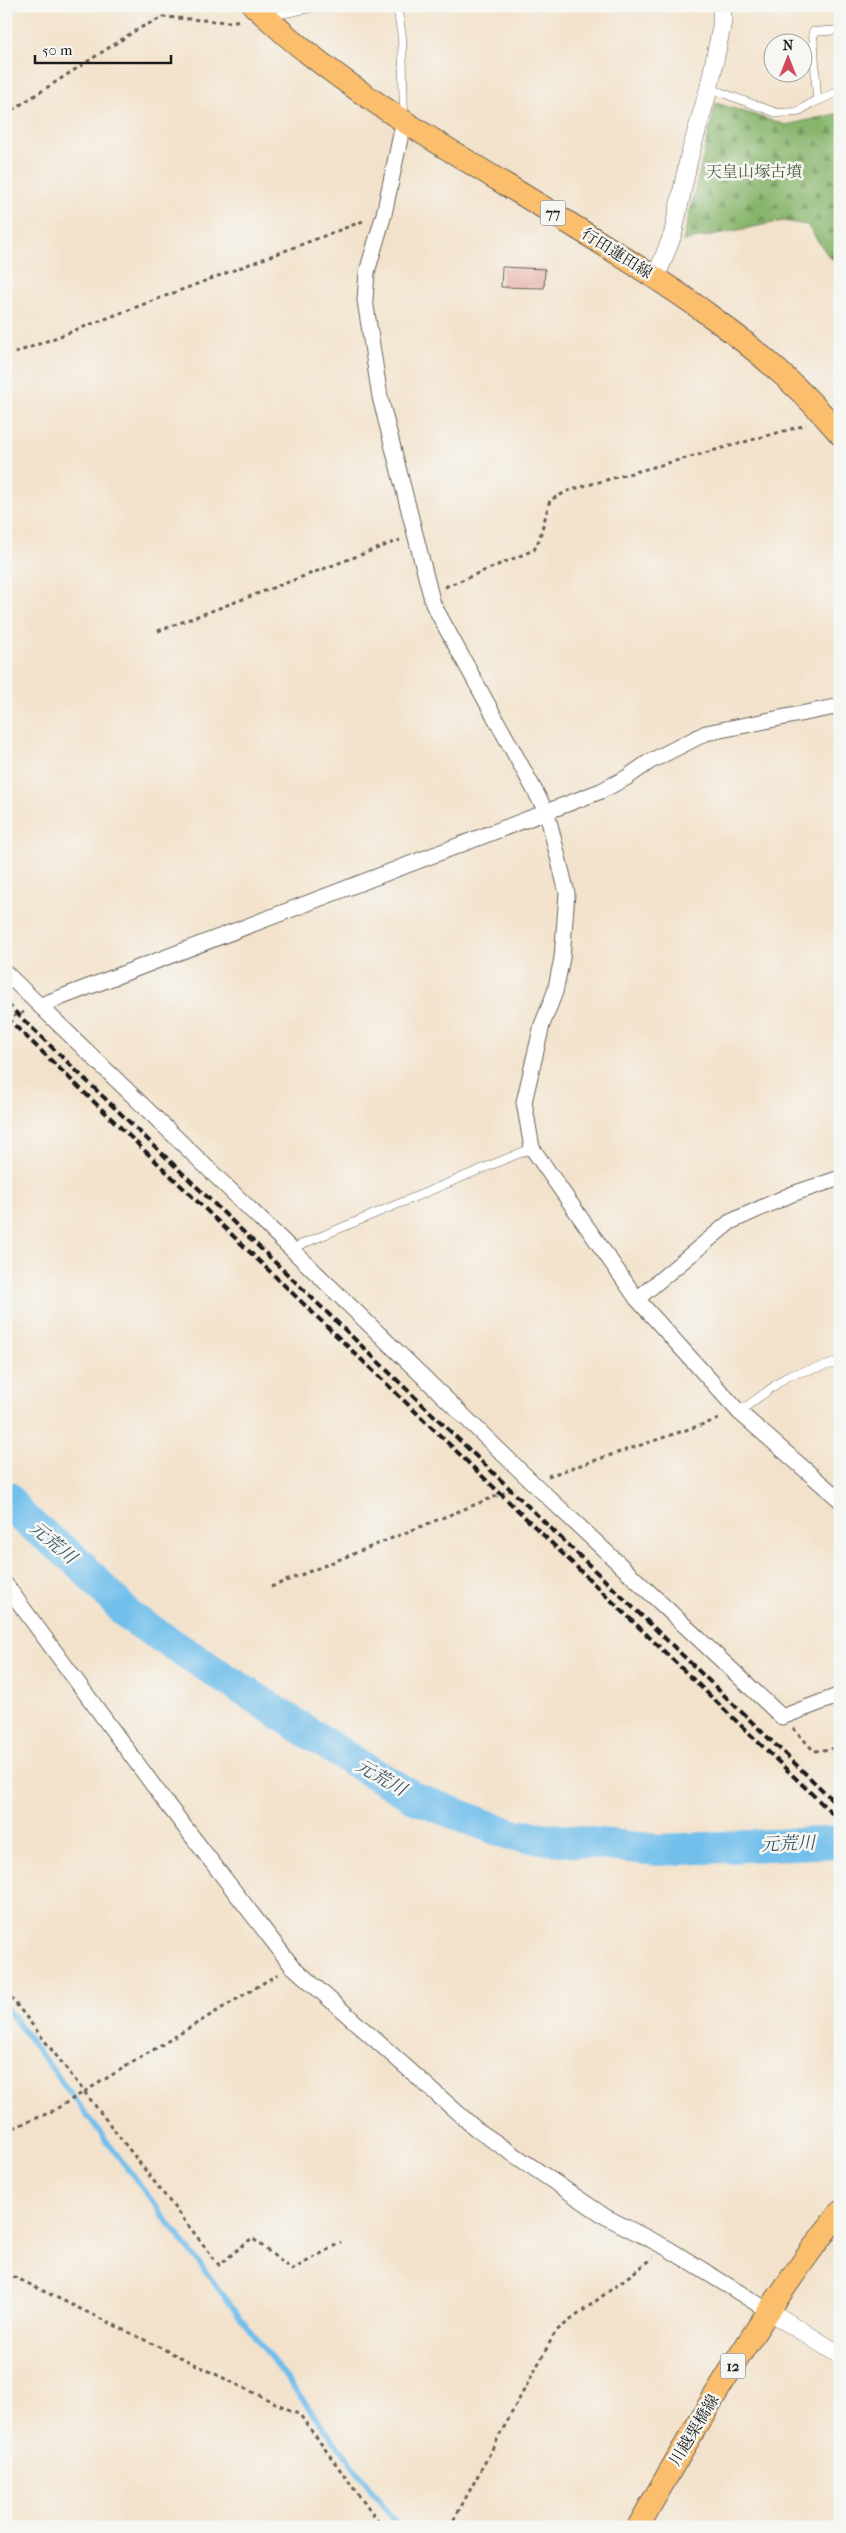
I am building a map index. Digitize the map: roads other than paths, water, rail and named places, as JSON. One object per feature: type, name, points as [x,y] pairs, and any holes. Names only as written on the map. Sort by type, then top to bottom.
[{"type":"main road","name":"行田蓮田線","points":[[261,12],[308,53],[404,120],[656,277],[739,337],[789,379],[833,427]]},
{"type":"main road","name":"川越栗橋線","points":[[638,2527],[714,2397],[769,2310],[840,2212]]},
{"type":"street","points":[[656,277],[673,234],[689,158],[708,88],[722,24],[722,6]]},
{"type":"street","points":[[404,120],[384,214],[367,272],[365,300],[380,396],[434,604],[547,813],[567,893],[562,958],[555,992],[542,1024],[524,1102],[532,1148],[637,1299],[739,1412],[840,1500]]},
{"type":"street","points":[[40,1006],[547,813],[626,778],[649,762],[706,733],[840,706]]},
{"type":"street","points":[[6,973],[293,1248],[532,1482],[782,1717],[840,1695]]},
{"type":"street","points":[[637,1299],[730,1222],[792,1194],[840,1178]]},
{"type":"street","points":[[6,1585],[164,1800],[292,1966],[476,2129],[606,2217],[667,2248],[840,2355]]},
{"type":"lane","points":[[261,12],[320,6]]},
{"type":"lane","points":[[397,6],[402,37],[404,120]]},
{"type":"lane","points":[[708,88],[777,114],[798,112],[817,99],[813,32],[840,30]]},
{"type":"lane","points":[[808,105],[840,91]]},
{"type":"lane","points":[[293,1248],[532,1148]]},
{"type":"lane","points":[[739,1412],[789,1375],[840,1362]]},
{"type":"waterway","name":"元荒川","points":[[6,1496],[23,1518],[78,1562],[129,1616],[354,1762],[417,1799],[512,1835],[658,1850],[840,1842]]},
{"type":"waterway","points":[[6,2008],[399,2527]]},
{"type":"railway","points":[[6,1003],[840,1807]]},
{"type":"railway","points":[[6,1017],[840,1821]]},
{"type":"park label","name":"天皇山塚古墳","points":[[754,171]]}]
